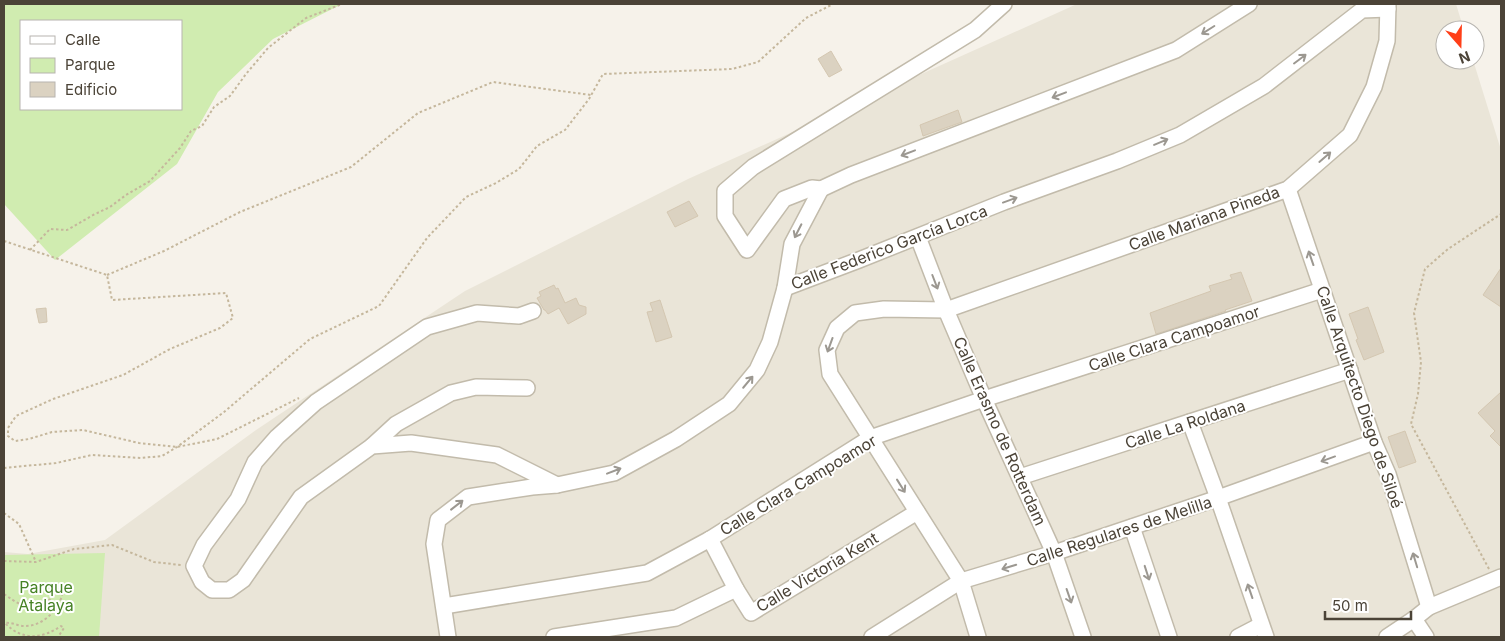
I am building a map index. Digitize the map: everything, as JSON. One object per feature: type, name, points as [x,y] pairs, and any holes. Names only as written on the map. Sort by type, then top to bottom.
[{"type":"street","points":[[1004,4],[975,30],[753,168],[725,191],[725,216],[747,250],[784,199],[812,188],[821,188],[1176,50],[1249,4]]},
{"type":"street","name":"Calle Mariana Pineda","points":[[946,310],[1288,189],[1350,135],[1374,87],[1387,41],[1388,6]]},
{"type":"street","name":"Calle Federico García Lorca","points":[[448,637],[434,544],[438,520],[468,497],[557,485],[614,473],[676,439],[729,404],[757,370],[770,342],[785,288],[1004,202],[1117,161],[1180,134],[1264,86],[1362,10],[1388,6]]},
{"type":"street","points":[[785,288],[792,244],[821,188]]},
{"type":"street","name":"Calle Arquitecto Diego de Siloé","points":[[1288,189],[1374,442],[1388,474],[1429,607]]},
{"type":"street","name":"Calle Erasmo de Rotterdam","points":[[918,237],[984,400],[1054,553],[1083,637]]},
{"type":"street","name":"Calle Clara Campoamor","points":[[444,606],[648,573],[710,539],[870,438],[1322,290]]},
{"type":"street","points":[[946,310],[884,309],[855,313],[837,328],[827,350],[830,374],[961,581],[978,637]]},
{"type":"street","points":[[527,388],[476,387],[451,393],[396,424],[372,446],[301,497],[243,580],[229,590],[212,590],[202,582],[194,566],[204,545],[238,498],[255,462],[278,437],[316,402],[427,327],[477,313],[519,316],[533,311]]},
{"type":"street","name":"Calle La Roldana","points":[[1020,477],[1350,370]]},
{"type":"street","points":[[1190,422],[1263,631],[1238,637]]},
{"type":"street","name":"Calle Regulares de Melilla","points":[[872,637],[891,632],[961,581],[1132,527],[1374,442]]},
{"type":"street","points":[[372,446],[411,443],[497,455],[557,485]]},
{"type":"street","name":"Calle Victoria Kent","points":[[710,539],[736,589],[751,612],[917,512]]},
{"type":"street","points":[[1132,527],[1169,637]]},
{"type":"street","points":[[1387,637],[1429,607],[1498,579]]},
{"type":"street","name":"Calle Victoria Kent","points":[[554,637],[676,618],[736,589]]},
{"type":"street","points":[[1414,619],[1426,637]]},
{"type":"path","points":[[30,250],[50,229],[67,230],[110,207],[150,181],[167,164],[191,131],[202,126],[214,107],[230,96],[268,48],[306,18],[342,4]]},
{"type":"path","points":[[4,468],[56,463],[92,455],[141,458],[162,456],[224,412],[310,339],[379,306],[426,238],[466,197],[496,184],[519,169],[537,146],[565,130],[592,95],[603,74],[732,69],[758,62],[806,18],[833,4]]},
{"type":"path","points":[[4,242],[107,275],[164,251],[240,212],[352,167],[418,113],[493,82],[592,95]]},
{"type":"path","points":[[1498,579],[1411,424],[1418,394],[1421,362],[1414,313],[1425,269],[1448,249],[1501,214]]},
{"type":"path","points":[[107,275],[112,300],[226,293],[233,318],[220,328],[170,348],[122,376],[53,399],[16,416],[8,428],[8,436],[15,442],[52,432],[83,430],[139,443],[177,447],[217,439],[306,395],[316,402]]},
{"type":"path","points":[[4,513],[19,524],[36,562]]},
{"type":"path","points":[[4,561],[36,562],[74,549],[112,545],[154,562],[194,566]]},
{"type":"path","points":[[4,594],[18,604],[28,608],[38,607],[52,598],[60,588],[63,588],[60,601],[54,612],[44,621],[31,626],[10,622],[5,623],[16,632],[29,637],[42,637],[61,626],[64,628],[58,637]]},
{"type":"shaded area","points":[[1077,4],[1456,4],[1461,20],[1435,20],[1435,70],[1476,70],[1501,150],[1501,637],[4,637],[4,552],[28,554],[105,540],[256,430],[465,291],[688,179]]},
{"type":"green space","points":[[4,4],[342,4],[273,39],[218,92],[177,164],[55,260],[4,204]]},
{"type":"green space","name":"Parque Atalaya","points":[[105,553],[99,637],[4,637],[4,555]]},
{"type":"building","points":[[831,51],[842,70],[829,77],[818,59]]},
{"type":"building","points":[[958,110],[962,122],[923,136],[920,125]]},
{"type":"building","points":[[689,201],[698,216],[675,227],[667,212]]},
{"type":"building","points":[[1501,268],[1501,307],[1483,295]]},
{"type":"building","points":[[1241,272],[1252,301],[1156,334],[1150,313],[1211,291],[1209,286],[1232,279],[1230,275]]},
{"type":"building","points":[[554,285],[556,289],[558,288],[565,303],[576,298],[579,305],[586,307],[586,314],[568,324],[559,308],[548,314],[537,298],[541,296],[539,292]]},
{"type":"building","points":[[660,300],[672,337],[656,342],[647,312],[653,311],[650,303]]},
{"type":"building","points":[[1368,307],[1384,352],[1364,360],[1349,314]]},
{"type":"building","points":[[46,308],[47,322],[39,323],[36,309]]},
{"type":"building","points":[[1501,392],[1501,447],[1490,436],[1495,431],[1478,413]]},
{"type":"building","points":[[1405,431],[1416,462],[1399,468],[1388,437]]}]
